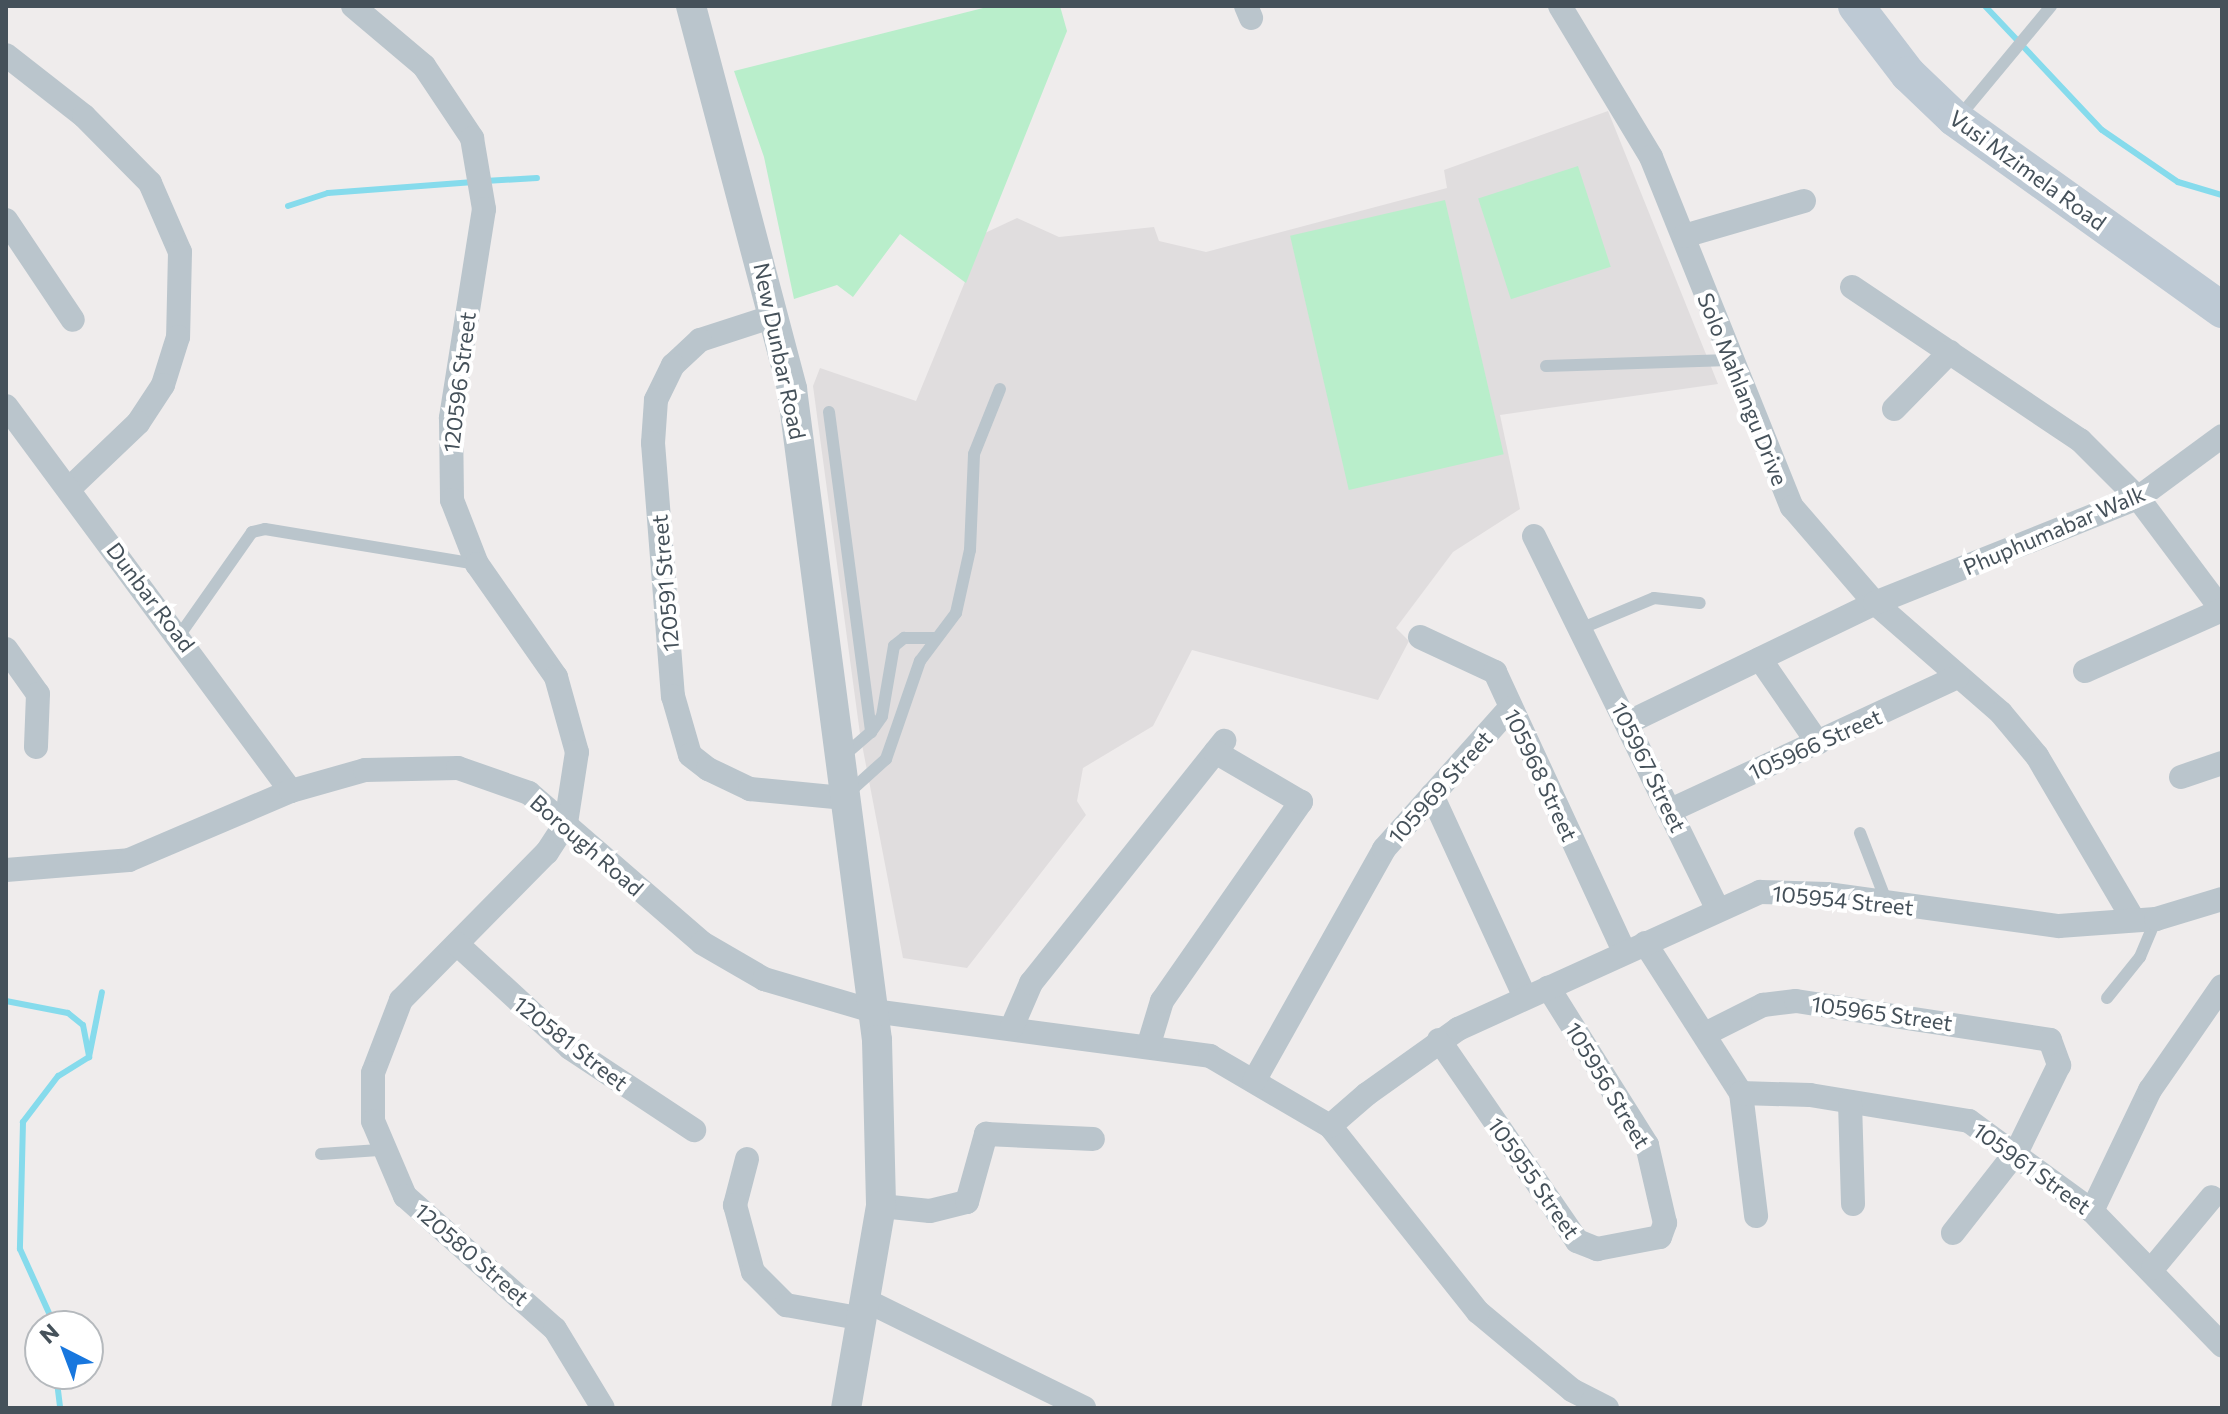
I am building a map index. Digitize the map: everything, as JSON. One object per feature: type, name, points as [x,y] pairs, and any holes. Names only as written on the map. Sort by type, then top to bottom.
[{"type":"main road","name":"Vusi Mzimela Road","points":[[1856,6],[1908,74],[2222,288]]},
{"type":"main road","name":"Vusi Mzimela Road","points":[[1882,6],[1964,111],[2222,310]]},
{"type":"street","name":"120596 Street","points":[[353,6],[424,66],[462,119],[478,159],[483,229],[449,468],[458,523],[477,564],[567,699],[577,752],[566,823]]},
{"type":"street","name":"New Dunbar Road","points":[[691,6],[774,316],[807,489],[837,760],[873,1011],[884,1128],[881,1206],[846,1408]]},
{"type":"street","name":"Solo Mahlangu Drive","points":[[1560,6],[1625,104],[1684,236],[1729,360],[1792,507],[1875,603],[1958,677],[2037,756],[2144,919]]},
{"type":"street","points":[[6,55],[84,116],[150,183],[180,252],[178,337],[163,385],[138,423],[70,488]]},
{"type":"street","points":[[1684,236],[1804,201]]},
{"type":"street","points":[[6,220],[73,320]]},
{"type":"street","points":[[1852,287],[2080,440],[2138,498],[2222,610],[2085,671]]},
{"type":"street","name":"120591 Street","points":[[774,316],[700,340],[673,365],[656,400],[673,696],[690,755],[708,769],[750,789],[843,798]]},
{"type":"street","points":[[1894,409],[1950,352]]},
{"type":"street","name":"Dunbar Road","points":[[6,406],[70,488],[291,791]]},
{"type":"street","name":"Phuphumabar Walk","points":[[1875,603],[2138,498],[2222,436]]},
{"type":"street","name":"105967 Street","points":[[1534,536],[1716,906]]},
{"type":"street","points":[[1627,723],[1875,603]]},
{"type":"street","name":"105968 Street","points":[[1420,637],[1495,672],[1509,709],[1634,947]]},
{"type":"street","points":[[6,649],[38,694],[36,747]]},
{"type":"street","points":[[1760,659],[1818,743]]},
{"type":"street","name":"105966 Street","points":[[1671,810],[1958,677]]},
{"type":"street","name":"105969 Street","points":[[1254,1081],[1372,867],[1509,709]]},
{"type":"street","points":[[1012,1027],[1031,983],[1220,746],[1301,802],[1162,1001],[1148,1047]]},
{"type":"street","points":[[2181,777],[2222,763]]},
{"type":"street","name":"Borough Road","points":[[6,870],[129,860],[291,791],[389,766],[458,768],[529,793],[662,910],[733,963],[784,987],[873,1011],[1012,1027],[1210,1056],[1330,1126]]},
{"type":"street","points":[[1432,795],[1536,992]]},
{"type":"street","name":"120580 Street","points":[[566,823],[526,876],[401,1000],[380,1047],[371,1097],[379,1150],[427,1220],[555,1329],[603,1408]]},
{"type":"street","name":"105954 Street","points":[[1330,1126],[1439,1040],[1716,906],[1776,890],[2059,926],[2144,919],[2222,899]]},
{"type":"street","name":"120581 Street","points":[[457,944],[570,1048],[694,1130]]},
{"type":"street","points":[[1634,947],[1707,1033],[1741,1093],[1756,1216]]},
{"type":"street","points":[[2092,1211],[2150,1090],[2222,986]]},
{"type":"street","name":"105956 Street","points":[[1536,992],[1647,1145],[1664,1234]]},
{"type":"street","name":"105965 Street","points":[[1707,1033],[1763,1005],[1796,1001],[2044,1037],[2058,1049],[2059,1065],[2017,1151]]},
{"type":"street","name":"105955 Street","points":[[1439,1040],[1577,1241],[1597,1249],[1664,1234]]},
{"type":"street","name":"105961 Street","points":[[1741,1093],[1850,1102],[1956,1117],[2017,1151],[2092,1211],[2153,1268],[2222,1345]]},
{"type":"street","points":[[1850,1102],[1853,1204]]},
{"type":"street","points":[[1330,1126],[1478,1312],[1572,1390],[1607,1408]]},
{"type":"street","points":[[881,1206],[930,1211],[967,1202],[986,1134],[1093,1139]]},
{"type":"street","points":[[1953,1233],[2017,1151]]},
{"type":"street","points":[[747,1159],[735,1205],[753,1272],[786,1305],[865,1310],[1084,1408]]},
{"type":"street","points":[[2153,1268],[2212,1197]]},
{"type":"lane","points":[[1964,111],[2000,62],[2051,6]]},
{"type":"lane","points":[[1546,366],[1729,360]]},
{"type":"lane","points":[[843,798],[886,759],[935,638],[956,613],[966,575],[974,454],[1000,389]]},
{"type":"lane","points":[[829,412],[871,732]]},
{"type":"lane","points":[[179,636],[252,532],[265,529],[477,564]]},
{"type":"lane","points":[[1580,629],[1654,598],[1700,603]]},
{"type":"lane","points":[[837,760],[871,732],[882,716],[894,646],[904,638],[935,638]]},
{"type":"lane","points":[[1860,833],[1887,903]]},
{"type":"lane","points":[[2107,998],[2140,957],[2144,919]]},
{"type":"lane","points":[[321,1154],[379,1150]]},
{"type":"shaded area","points":[[1608,111],[1718,384],[1500,415],[1520,509],[1453,552],[1396,628],[1409,641],[1378,700],[1192,650],[1153,726],[1083,768],[1077,801],[1086,815],[967,968],[903,958],[860,734],[813,386],[820,368],[916,401],[985,233],[1017,218],[1059,237],[1154,227],[1159,241],[1206,252],[1447,188],[1444,170]]},
{"type":"green space","points":[[991,6],[1060,6],[1067,31],[966,283],[900,234],[853,297],[837,285],[794,299],[764,157],[734,71]]},
{"type":"green space","points":[[1578,166],[1611,267],[1511,299],[1478,198]]},
{"type":"green space","points":[[1445,200],[1504,454],[1349,490],[1290,236]]},
{"type":"waterway","points":[[1985,6],[2102,130],[2178,182],[2222,195]]},
{"type":"waterway","points":[[485,181],[537,178]]},
{"type":"waterway","points":[[288,206],[328,193],[474,182]]},
{"type":"waterway","points":[[89,1057],[102,992]]},
{"type":"waterway","points":[[6,1001],[68,1013],[83,1025],[89,1057],[58,1076],[23,1122],[20,1249],[48,1310]]},
{"type":"waterway","points":[[58,1390],[60,1408]]}]
